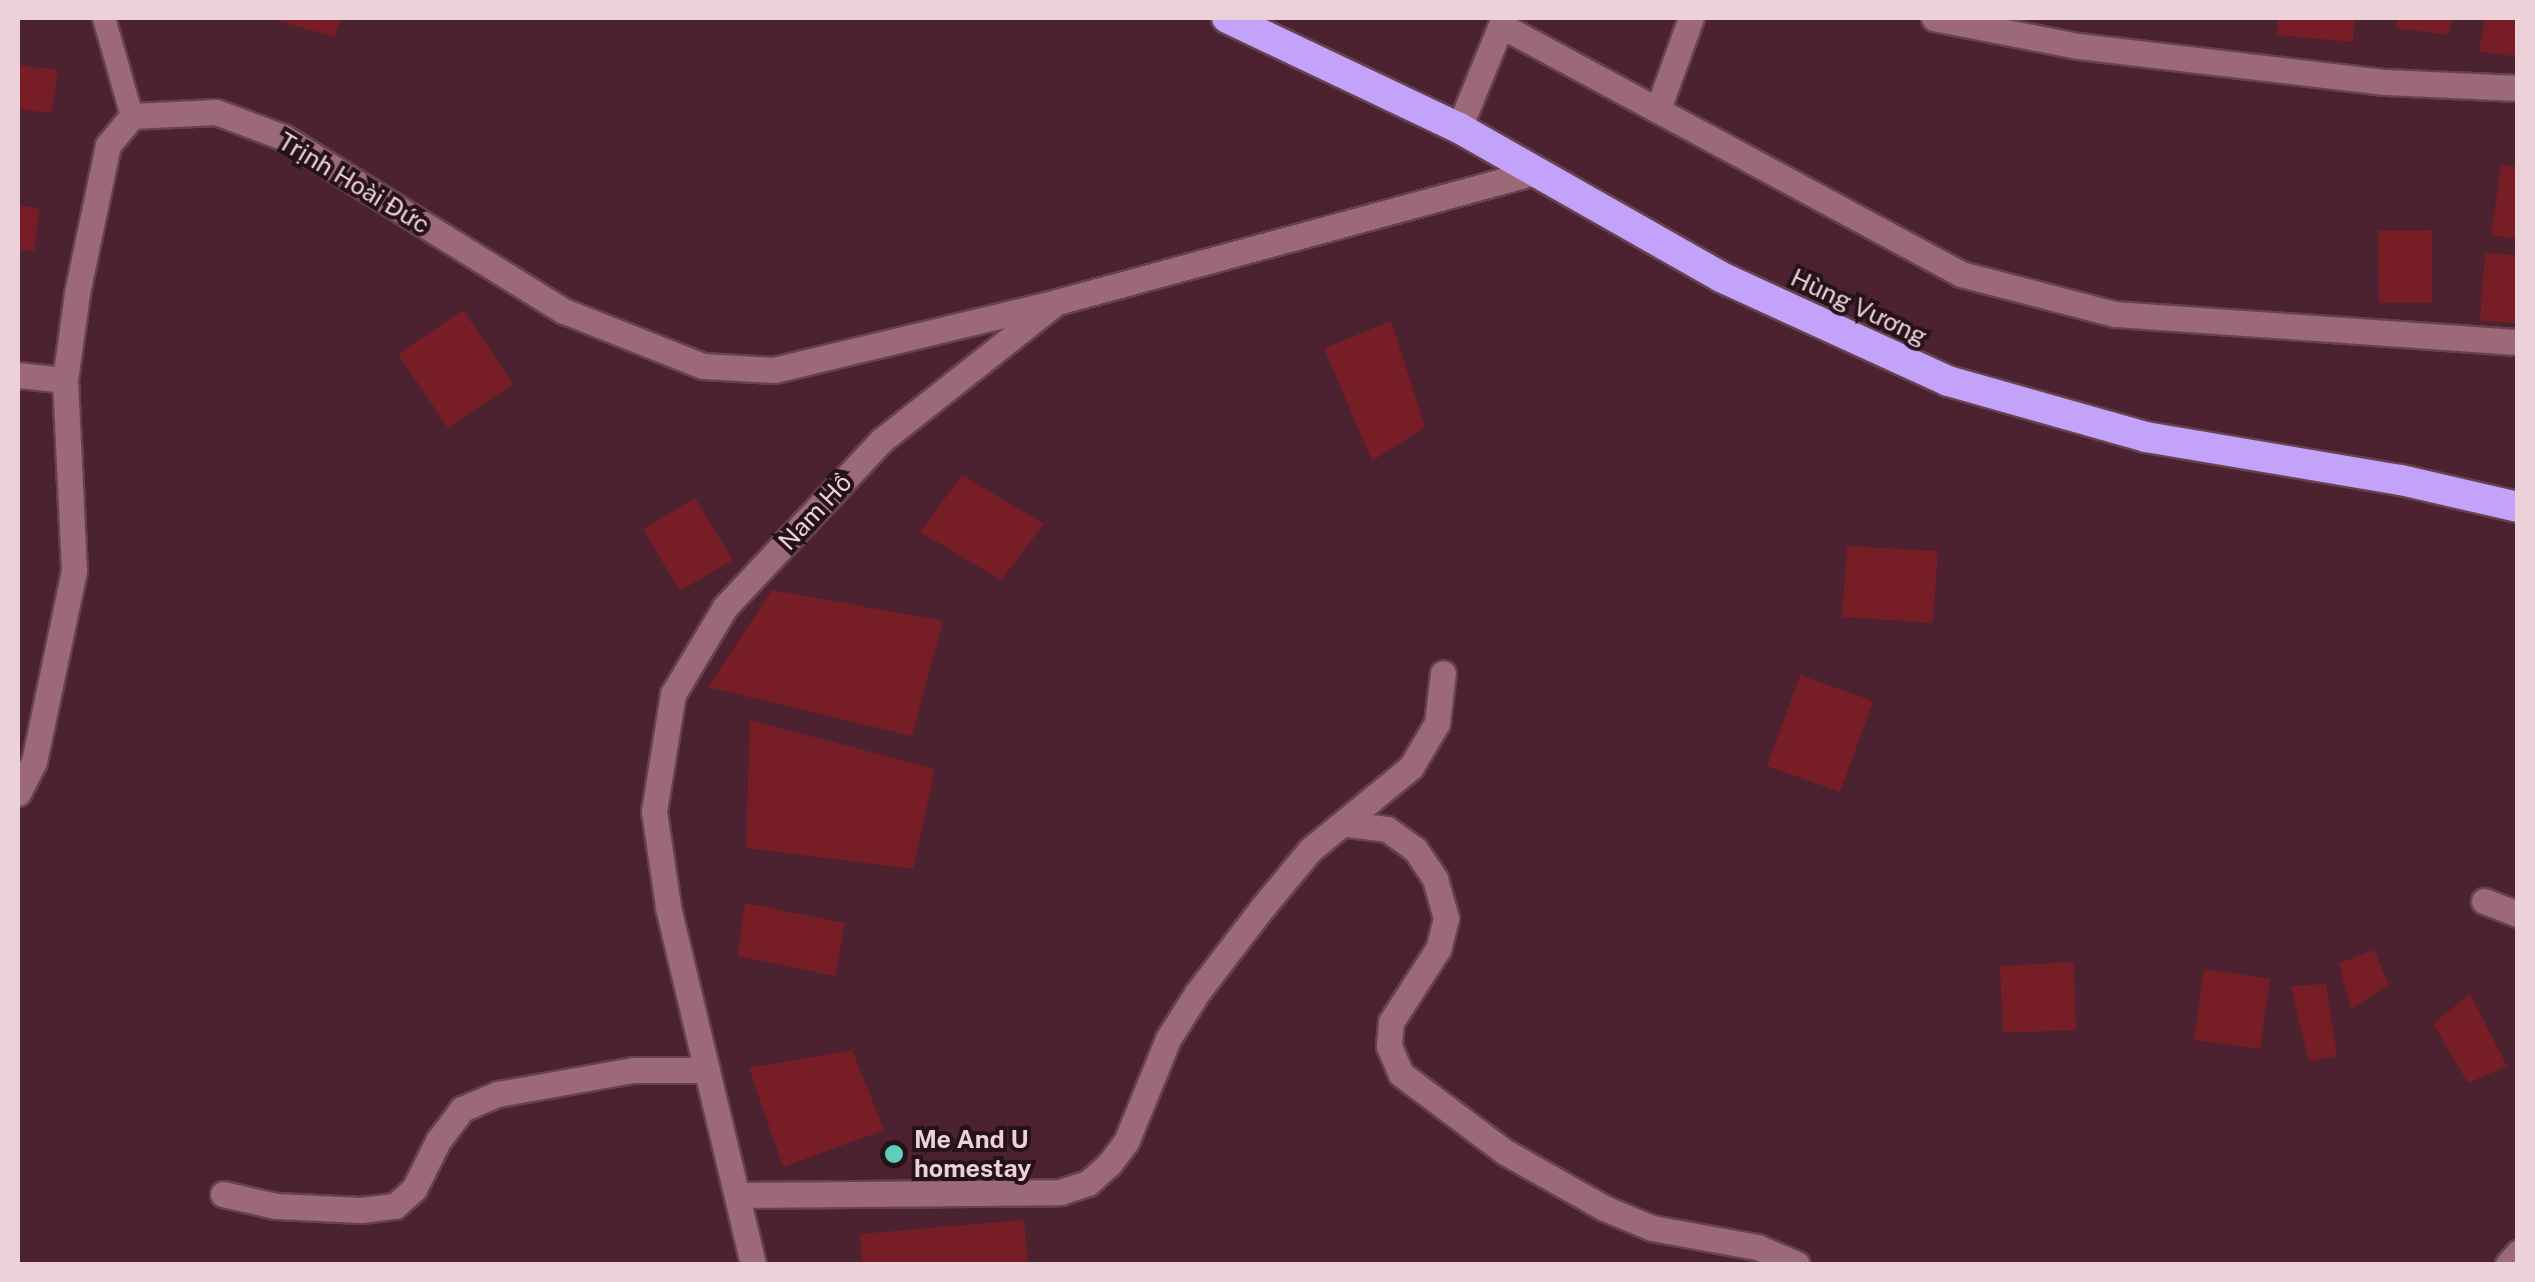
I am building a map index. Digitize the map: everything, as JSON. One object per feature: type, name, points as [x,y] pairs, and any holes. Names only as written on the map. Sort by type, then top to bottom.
[{"type":"highway","name":"Hùng Vương","points":[[1228,18],[1460,128],[1720,277],[1948,381],[2146,437],[2401,480],[2518,507]]},
{"type":"street","points":[[1658,109],[1691,18]]},
{"type":"street","points":[[1934,18],[2078,46],[2385,82],[2518,88]]},
{"type":"street","points":[[1460,128],[1503,22],[1961,274],[2115,314],[2518,342]]},
{"type":"street","name":"Trịnh Hoài Đức","points":[[132,116],[216,112],[283,137],[564,311],[703,366],[774,370],[1057,302]]},
{"type":"street","points":[[18,792],[34,762],[74,570],[65,380],[77,293],[108,145],[132,116]]},
{"type":"street","name":"Nam Hồ","points":[[753,1264],[668,906],[654,811],[673,694],[725,607],[882,440],[1057,302],[1534,172]]},
{"type":"street","points":[[18,375],[65,380]]},
{"type":"street","points":[[737,1195],[1060,1192],[1088,1182],[1110,1164],[1126,1142],[1168,1039],[1197,992],[1310,850],[1411,767],[1437,722],[1443,673]]},
{"type":"street","points":[[1346,824],[1388,829],[1415,850],[1436,879],[1446,918],[1438,949],[1391,1022],[1389,1046],[1401,1074],[1505,1152],[1604,1208],[1652,1228],[1757,1247],[1797,1264]]},
{"type":"street","points":[[2484,900],[2518,914]]},
{"type":"street","points":[[223,1194],[276,1206],[361,1210],[395,1206],[414,1189],[438,1141],[462,1109],[498,1094],[633,1070],[707,1070]]},
{"type":"street","points":[[2508,1264],[2518,1252]]},
{"type":"lane","points":[[104,18],[132,116]]},
{"type":"building","points":[[269,18],[341,18],[335,37]]},
{"type":"building","points":[[2278,18],[2355,18],[2353,42],[2277,35]]},
{"type":"building","points":[[2398,18],[2452,18],[2449,35],[2396,28]]},
{"type":"building","points":[[2485,18],[2518,18],[2518,57],[2479,51]]},
{"type":"building","points":[[18,65],[58,70],[51,113],[18,109]]},
{"type":"building","points":[[2501,165],[2518,167],[2518,239],[2491,235]]},
{"type":"building","points":[[18,206],[39,208],[34,251],[18,250]]},
{"type":"building","points":[[2432,230],[2432,303],[2379,303],[2378,231]]},
{"type":"building","points":[[2485,253],[2518,255],[2518,323],[2480,321]]},
{"type":"building","points":[[463,310],[513,384],[448,428],[398,354]]},
{"type":"building","points":[[1391,321],[1425,427],[1372,461],[1324,348]]},
{"type":"building","points":[[962,475],[1044,524],[1001,580],[920,532]]},
{"type":"building","points":[[695,498],[733,560],[680,591],[643,529]]},
{"type":"building","points":[[1847,546],[1938,551],[1933,623],[1842,617]]},
{"type":"building","points":[[772,590],[943,621],[912,736],[708,687]]},
{"type":"building","points":[[1800,675],[1873,701],[1840,792],[1767,766]]},
{"type":"building","points":[[750,720],[935,769],[913,869],[746,848]]},
{"type":"building","points":[[745,903],[845,923],[835,976],[738,956]]},
{"type":"building","points":[[2374,950],[2389,985],[2351,1009],[2339,963]]},
{"type":"building","points":[[2074,962],[2076,1030],[2003,1033],[2000,966]]},
{"type":"building","points":[[2204,969],[2270,979],[2260,1049],[2194,1040]]},
{"type":"building","points":[[2326,984],[2337,1056],[2309,1061],[2291,986]]},
{"type":"building","points":[[2470,994],[2507,1066],[2468,1083],[2433,1024]]},
{"type":"building","points":[[852,1050],[884,1130],[783,1167],[749,1068]]},
{"type":"building","points":[[1024,1220],[1028,1264],[862,1264],[860,1234]]},
{"type":"place","name":"Me And U homestay","points":[[894,1154]]}]
